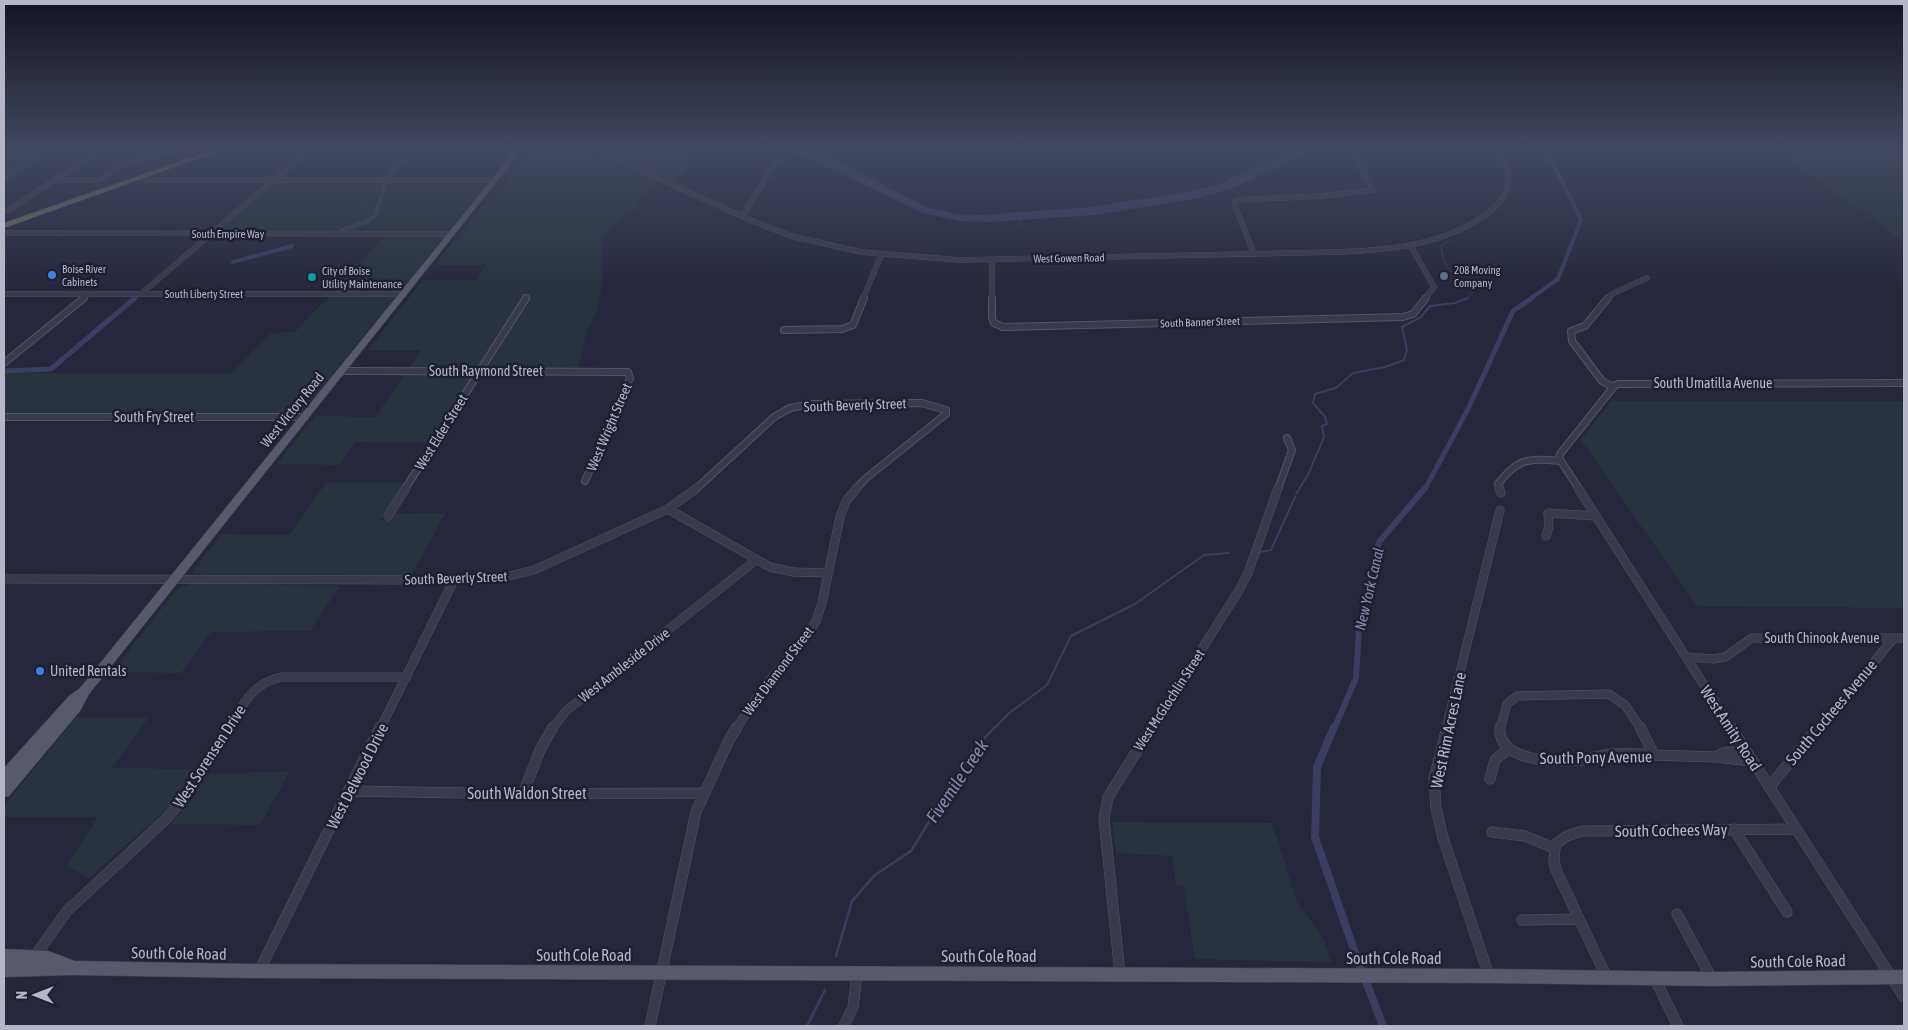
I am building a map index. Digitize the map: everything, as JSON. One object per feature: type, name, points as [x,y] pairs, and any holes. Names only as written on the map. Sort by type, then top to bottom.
[{"type":"highway","points":[[4,219],[73,195]]},
{"type":"highway","points":[[4,226],[92,195]]},
{"type":"main road","name":"West Victory Road","points":[[4,792],[76,708],[84,691],[483,195]]},
{"type":"main road","name":"West Victory Road","points":[[4,777],[73,699],[84,691]]},
{"type":"main road","name":"West Victory Road","points":[[37,753],[58,722],[55,719]]},
{"type":"main road","name":"South Cole Road","points":[[4,956],[35,956],[64,961],[73,968]]},
{"type":"main road","name":"South Cole Road","points":[[4,970],[18,966],[35,956]]},
{"type":"main road","name":"South Cole Road","points":[[4,970],[73,968],[259,971],[1387,975],[1655,979],[1897,977]]},
{"type":"street","points":[[6,210],[30,195]]},
{"type":"street","points":[[141,294],[256,195]]},
{"type":"street","name":"West Gowen Road","points":[[695,195],[742,216],[809,241],[881,255],[934,260],[1346,252],[1410,245],[1447,237],[1472,225],[1491,212],[1503,195]]},
{"type":"street","points":[[742,216],[755,195]]},
{"type":"street","points":[[1254,254],[1234,203],[1236,200],[1328,195]]},
{"type":"street","name":"South Empire Way","points":[[4,234],[452,234]]},
{"type":"street","name":"South Banner Street","points":[[992,260],[992,318],[998,325],[1008,327],[1403,317],[1413,314],[1434,291],[1434,287],[1410,245]]},
{"type":"street","points":[[784,330],[842,329],[853,324],[881,255]]},
{"type":"street","points":[[1501,493],[1498,484],[1517,462],[1537,459],[1559,459],[1560,454],[1613,387],[1602,381],[1572,341],[1570,334],[1571,331],[1585,326],[1605,300],[1614,293],[1646,278]]},
{"type":"street","name":"South Liberty Street","points":[[4,294],[404,294]]},
{"type":"street","points":[[4,363],[88,294]]},
{"type":"street","name":"West Elder Street","points":[[388,516],[526,297]]},
{"type":"street","name":"South Raymond Street","points":[[343,371],[628,372]]},
{"type":"street","name":"West Wright Street","points":[[585,481],[630,378],[628,372]]},
{"type":"street","name":"South Umatilla Avenue","points":[[1613,387],[1625,383],[1904,383]]},
{"type":"street","name":"South Beverly Street","points":[[4,579],[454,580],[506,578],[526,574],[668,509],[694,491],[774,417],[790,408],[812,404],[922,403],[946,410]]},
{"type":"street","name":"West Diamond Street","points":[[650,1026],[663,973],[696,812],[729,740],[763,688],[806,637],[816,621],[829,573],[840,517],[846,501],[865,479],[946,414],[946,410]]},
{"type":"street","name":"South Fry Street","points":[[4,418],[305,417]]},
{"type":"street","name":"West McGlochlin Street","points":[[1120,974],[1104,819],[1108,797],[1238,592],[1248,573],[1292,450],[1287,438]]},
{"type":"street","name":"West Amity Road","points":[[1559,459],[1795,829],[1897,977],[1904,997]]},
{"type":"street","points":[[668,509],[756,560],[781,571],[829,573]]},
{"type":"street","name":"West Rim Acres Lane","points":[[1489,976],[1443,838],[1434,793],[1434,779],[1500,510]]},
{"type":"street","points":[[1546,536],[1549,527],[1548,513],[1595,516]]},
{"type":"street","name":"West Ambleside Drive","points":[[523,794],[543,741],[552,725],[566,711],[756,560]]},
{"type":"street","name":"West Delwood Drive","points":[[259,971],[454,580]]},
{"type":"street","name":"South Chinook Avenue","points":[[1686,657],[1722,658],[1730,655],[1745,640],[1752,638],[1904,638]]},
{"type":"street","name":"South Cochees Avenue","points":[[1769,787],[1894,638]]},
{"type":"street","name":"West Sorensen Drive","points":[[35,956],[67,912],[166,819],[187,794],[251,692],[258,685],[267,680],[281,677],[407,677]]},
{"type":"street","points":[[1490,779],[1495,760],[1509,748],[1502,741],[1500,734],[1506,704],[1511,698],[1522,695],[1609,694],[1619,698],[1628,706],[1655,756]]},
{"type":"street","name":"South Pony Avenue","points":[[1509,748],[1515,753],[1532,759],[1578,760],[1615,754],[1716,758],[1752,762]]},
{"type":"street","name":"South Pony Avenue","points":[[1716,758],[1723,753],[1745,750]]},
{"type":"street","name":"South Waldon Street","points":[[349,791],[523,794],[704,793]]},
{"type":"street","points":[[1734,829],[1788,912]]},
{"type":"street","name":"South Cochees Way","points":[[1554,848],[1564,835],[1582,831],[1795,829]]},
{"type":"street","points":[[1492,832],[1506,832],[1532,837],[1554,848],[1553,858],[1556,870],[1607,978]]},
{"type":"street","points":[[1677,914],[1712,979]]},
{"type":"street","points":[[1522,920],[1579,919]]},
{"type":"street","points":[[844,1026],[852,1014],[855,1003],[857,974]]},
{"type":"street","points":[[1655,979],[1678,1026]]},
{"type":"shaded area","points":[[261,195],[476,195],[447,232],[220,231]]},
{"type":"shaded area","points":[[496,195],[645,195],[639,201],[637,210],[621,219],[608,231],[602,241],[602,287],[596,314],[587,330],[578,368],[488,368],[529,296],[524,296],[480,368],[409,368],[421,350],[368,350],[423,280],[476,280],[486,265],[435,265],[483,205],[489,203]]},
{"type":"shaded area","points":[[1839,195],[1904,195],[1904,242]]},
{"type":"shaded area","points":[[385,235],[444,236],[400,292],[335,292]]},
{"type":"shaded area","points":[[330,297],[395,297],[299,415],[4,415],[4,373],[232,373],[270,333],[295,332]]},
{"type":"shaded area","points":[[406,373],[474,374],[429,443],[356,442],[339,465],[277,464],[315,416],[375,417]]},
{"type":"shaded area","points":[[1611,401],[1904,401],[1904,608],[1697,606],[1581,440]]},
{"type":"shaded area","points":[[326,483],[405,483],[380,520],[388,520],[392,514],[446,513],[411,575],[196,574],[192,572],[222,534],[289,535]]},
{"type":"shaded area","points":[[193,583],[340,586],[310,631],[211,632],[181,673],[112,672],[178,588]]},
{"type":"shaded area","points":[[76,717],[149,717],[112,768],[197,769],[178,799],[89,878],[66,866],[98,817],[4,817],[4,806]]},
{"type":"shaded area","points":[[290,771],[260,825],[171,824],[190,803],[208,774]]},
{"type":"shaded area","points":[[1112,822],[1272,823],[1297,902],[1323,938],[1331,962],[1195,959],[1184,887],[1176,885],[1172,856],[1116,853]]},
{"type":"water","points":[[885,195],[904,195],[927,207],[956,214],[980,215],[1092,207],[1166,195],[1208,195],[1094,215],[991,222],[959,221],[922,213]]},
{"type":"waterway","points":[[334,231],[372,195]]},
{"type":"waterway","points":[[341,230],[366,222],[375,216],[382,195]]},
{"type":"waterway","name":"New York Canal","points":[[1530,299],[1558,279],[1581,220],[1569,195]]},
{"type":"waterway","points":[[1019,221],[1021,226]]},
{"type":"waterway","name":"Fivemile Creek","points":[[1450,240],[1441,246],[1442,254],[1444,261],[1452,272],[1475,290],[1466,299]]},
{"type":"waterway","points":[[233,262],[294,244]]},
{"type":"waterway","points":[[233,262],[292,246]]},
{"type":"waterway","points":[[4,371],[51,369],[135,298]]},
{"type":"waterway","name":"New York Canal","points":[[1425,489],[1468,409],[1513,311],[1532,298]]},
{"type":"waterway","name":"Fivemile Creek","points":[[1318,452],[1324,437],[1322,426],[1327,424],[1325,417],[1313,403],[1315,394],[1336,388],[1353,373],[1385,367],[1404,360],[1407,350],[1402,327],[1421,317],[1430,306],[1455,303],[1466,299]]},
{"type":"waterway","name":"Fivemile Creek","points":[[1296,494],[1309,473],[1317,453]]},
{"type":"waterway","name":"New York Canal","points":[[1334,729],[1356,678],[1359,629],[1379,542],[1425,488]]},
{"type":"waterway","name":"Fivemile Creek","points":[[1260,552],[1271,550],[1295,497]]},
{"type":"waterway","name":"Fivemile Creek","points":[[994,729],[1008,714],[1047,685],[1071,636],[1135,604],[1204,555],[1229,553]]},
{"type":"waterway","name":"Fivemile Creek","points":[[836,956],[852,901],[875,875],[911,851],[973,750],[995,727]]},
{"type":"waterway","name":"New York Canal","points":[[1334,727],[1317,767],[1315,837],[1354,950],[1383,1026]]},
{"type":"waterway","name":"Fivemile Creek","points":[[807,1026],[825,990]]},
{"type":"place","name":"Boise River Cabinets","points":[[52,275]]},
{"type":"place","name":"208 Moving Company","points":[[1444,276]]},
{"type":"place","name":"City of Boise Utility Maintenance","points":[[312,277]]},
{"type":"place","name":"United Rentals","points":[[40,671]]}]
